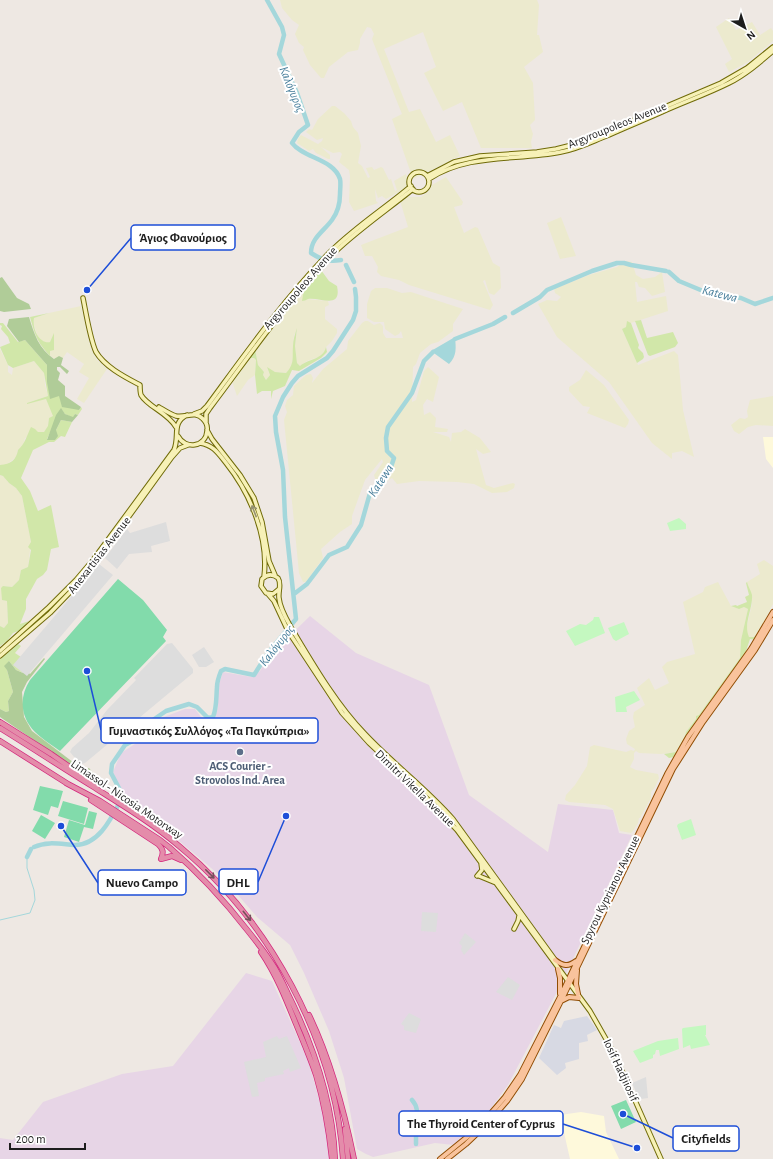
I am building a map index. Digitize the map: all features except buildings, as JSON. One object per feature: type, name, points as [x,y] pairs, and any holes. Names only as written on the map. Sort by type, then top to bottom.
[{"type":"highway","points":[[0,722],[51,754],[105,793]]},
{"type":"highway","name":"Limassol - Nicosia Motorway","points":[[0,728],[122,803],[154,826],[197,861],[222,886],[251,921],[274,954],[290,981],[310,1025],[328,1077],[338,1122],[343,1159]]},
{"type":"highway","points":[[0,738],[160,840],[219,895],[244,926],[271,961],[307,1037],[321,1078],[333,1134],[335,1159]]},
{"type":"highway","points":[[0,741],[158,844],[162,848],[163,852],[161,859],[172,856],[185,862]]},
{"type":"highway","points":[[66,783],[99,801]]},
{"type":"highway","points":[[244,926],[269,965],[290,1007],[308,1052]]},
{"type":"highway","points":[[290,981],[312,1021],[325,1051],[340,1104],[347,1141],[348,1159]]},
{"type":"highway","points":[[287,993],[319,1085],[332,1159]]},
{"type":"highway","points":[[340,1104],[354,1159]]},
{"type":"main road","name":"Argyroupoleos Avenue","points":[[428,178],[454,162],[480,156],[537,152],[580,143],[721,83],[747,68],[773,47]]},
{"type":"main road","name":"Argyroupoleos Avenue","points":[[428,178],[452,167],[467,163],[546,154],[574,149],[588,144],[729,82],[773,52]]},
{"type":"main road","points":[[416,173],[423,173],[428,178],[428,186],[424,190],[418,192],[412,187],[411,178],[416,173]]},
{"type":"main road","name":"Argyroupoleos Avenue","points":[[208,407],[274,322],[333,251],[350,234],[412,187]]},
{"type":"main road","points":[[83,298],[93,344],[97,353],[103,360],[112,368],[140,385],[141,394],[170,418],[176,427],[179,439],[188,445],[196,445],[200,443],[207,435],[208,430]]},
{"type":"main road","points":[[148,401],[175,416],[194,414],[208,407]]},
{"type":"main road","points":[[200,443],[210,446],[215,450],[236,478],[249,500],[262,540],[265,563],[264,577],[262,579],[261,586],[263,591],[268,594],[273,594],[279,589],[280,581],[275,575],[269,561],[262,522],[254,498],[240,475],[212,439],[206,422],[208,407]]},
{"type":"main road","points":[[194,414],[206,422]]},
{"type":"main road","points":[[176,427],[182,417],[187,415]]},
{"type":"main road","name":"Anexartisias Avenue","points":[[0,651],[63,594],[93,560],[174,450],[177,442],[177,434]]},
{"type":"main road","name":"Anexartisias Avenue","points":[[0,656],[50,613],[75,587],[102,555],[172,457],[180,448],[188,445]]},
{"type":"main road","points":[[264,577],[271,574],[275,575]]},
{"type":"main road","name":"Dimitri Vikella Avenue","points":[[279,589],[280,605],[289,628],[345,711],[364,734],[435,799],[453,819],[555,960],[568,982]]},
{"type":"main road","name":"Dimitri Vikella Avenue","points":[[268,594],[274,601],[332,699],[348,721],[443,814],[481,862],[568,982]]},
{"type":"main road","name":"Spyrou Kyprianou Avenue","points":[[568,982],[577,968],[675,759],[699,720],[751,649],[773,612]]},
{"type":"main road","name":"Spyrou Kyprianou Avenue","points":[[447,1159],[479,1133],[507,1101],[522,1079],[577,960],[675,765],[703,722],[755,650],[773,620]]},
{"type":"main road","points":[[481,862],[482,870],[478,876],[497,884]]},
{"type":"main road","points":[[514,929],[519,915]]},
{"type":"main road","points":[[555,960],[566,966],[577,960]]},
{"type":"main road","points":[[558,969],[560,978],[560,999],[579,996],[576,984],[577,968]]},
{"type":"main road","name":"Iosif Hadjiiosif","points":[[568,982],[594,1018],[614,1053],[661,1159]]},
{"type":"main road","name":"Spyrou Kyprianou Avenue","points":[[440,1159],[461,1143],[481,1124],[511,1089],[520,1076],[560,999]]},
{"type":"shaded area","points":[[280,0],[537,0],[539,5],[537,35],[539,35],[543,52],[524,67],[533,83],[535,120],[530,125],[533,134],[531,142],[532,148],[481,148],[462,102],[443,111],[424,73],[436,67],[423,32],[384,49],[409,112],[420,109],[436,142],[450,135],[460,156],[413,179],[392,119],[402,114],[372,39],[374,34],[371,28],[367,27],[360,39],[358,50],[348,52],[329,67],[324,78],[321,78],[310,65],[303,50],[304,47],[299,43],[295,34],[299,25],[292,20],[282,8]]},
{"type":"shaded area","points":[[729,18],[736,30],[752,22],[760,35],[771,28],[773,31],[773,41],[748,62],[729,72],[725,64],[732,59],[716,27]]},
{"type":"shaded area","points":[[332,106],[335,106],[344,113],[358,133],[361,146],[358,163],[362,166],[368,178],[370,177],[366,168],[372,167],[374,170],[381,167],[389,180],[391,179],[395,191],[397,190],[394,181],[406,174],[409,185],[408,187],[386,199],[382,196],[378,198],[375,189],[376,201],[378,203],[354,211],[349,202],[349,170],[339,162],[342,154],[340,152],[333,153],[321,147],[330,155],[330,159],[328,159],[316,153],[313,149],[309,151],[297,143],[301,135],[318,144],[322,141],[323,138],[317,140],[306,132],[309,129],[312,130],[318,119]]},
{"type":"shaded area","points":[[446,177],[463,202],[462,205],[454,207],[464,233],[475,227],[478,228],[493,263],[500,267],[501,288],[494,295],[489,293],[485,280],[483,281],[493,305],[490,310],[409,285],[399,280],[381,276],[377,272],[378,267],[372,256],[365,256],[361,245],[408,227],[401,204],[401,199],[406,197],[421,197],[428,192],[432,185]]},
{"type":"shaded area","points":[[561,217],[576,256],[560,259],[547,223]]},
{"type":"shaded area","points":[[626,261],[632,262],[636,275],[643,279],[655,277],[662,272],[665,292],[652,296],[645,288],[639,287],[637,282],[635,282],[637,302],[666,296],[668,311],[631,323],[627,322],[626,327],[622,329],[638,365],[674,351],[678,355],[683,410],[694,457],[682,451],[672,453],[672,459],[652,443],[609,382],[557,337],[538,304],[547,300],[557,301],[561,297],[555,293],[554,289],[589,275],[617,267]]},
{"type":"shaded area","points":[[375,288],[387,288],[402,293],[411,292],[463,309],[453,324],[453,331],[438,342],[431,344],[420,353],[416,364],[413,367],[412,402],[416,400],[424,371],[428,367],[439,377],[433,402],[427,399],[423,405],[424,415],[430,412],[436,418],[435,427],[448,429],[447,432],[433,432],[449,437],[451,442],[452,433],[461,432],[465,429],[480,438],[491,452],[483,454],[476,449],[486,485],[494,488],[513,483],[515,484],[514,488],[507,492],[492,493],[474,484],[457,482],[419,481],[397,484],[392,478],[382,484],[376,482],[374,475],[383,462],[382,459],[365,480],[352,516],[352,524],[340,532],[321,549],[323,558],[306,582],[303,582],[299,573],[284,420],[287,412],[285,406],[287,400],[293,395],[294,386],[306,375],[311,374],[313,378],[312,383],[323,369],[347,349],[348,341],[365,321],[368,321],[374,325],[380,323],[383,326],[383,333],[386,338],[403,338],[401,331],[395,336],[385,329],[384,322],[374,322],[367,318],[367,304],[371,291]]},
{"type":"shaded area","points":[[304,289],[303,301],[307,299],[328,301],[329,305],[325,307],[325,319],[337,329],[337,333],[321,356],[307,361],[300,366],[297,363],[295,346],[297,330],[294,335],[294,354],[291,368],[286,373],[275,372],[267,368],[270,375],[266,380],[263,375],[264,372],[258,365],[255,349]]},
{"type":"shaded area","points":[[81,306],[91,349],[97,360],[107,369],[84,403],[77,399],[89,378],[79,372],[84,364],[67,352],[63,358],[59,356],[55,359],[50,356],[49,351],[54,349],[54,334],[50,342],[47,343],[42,341],[38,337],[33,322],[34,318],[49,313]]},
{"type":"shaded area","points":[[0,349],[8,365],[8,372],[12,375],[13,368],[34,361],[44,373],[48,396],[27,403],[46,399],[54,416],[49,418],[48,427],[44,432],[38,432],[25,438],[23,446],[18,450],[16,457],[6,465],[0,465]]},
{"type":"shaded area","points":[[250,358],[254,358],[256,360],[255,375],[248,380],[237,396],[232,381]]},
{"type":"shaded area","points":[[586,370],[604,385],[629,420],[625,428],[587,413],[590,407],[583,406],[569,391],[569,387],[580,380]]},
{"type":"shaded area","points":[[773,396],[773,426],[756,425],[748,427],[739,434],[734,431],[731,425],[740,418],[745,419],[748,417],[747,411],[750,400]]},
{"type":"shaded area","points":[[763,437],[773,437],[773,468],[766,459]]},
{"type":"shaded area","points":[[0,475],[16,488],[22,496],[31,542],[28,567],[21,570],[19,580],[12,587],[3,586],[2,600],[7,601],[8,623],[4,628],[0,626]]},
{"type":"shaded area","points":[[166,522],[170,541],[151,546],[152,552],[129,554],[117,569],[105,558],[127,529],[130,533]]},
{"type":"shaded area","points":[[764,560],[773,566],[773,604],[759,632],[754,637],[749,637],[746,631],[752,604],[751,594],[747,582],[760,574],[757,564]]},
{"type":"shaded area","points":[[99,564],[113,575],[27,676],[13,665]]},
{"type":"shaded area","points":[[718,582],[731,606],[739,609],[744,607],[748,609],[741,640],[740,658],[699,716],[696,716],[696,719],[686,732],[676,752],[661,754],[639,753],[636,751],[634,753],[634,759],[630,767],[636,770],[658,774],[659,778],[651,792],[651,798],[633,831],[631,833],[620,831],[613,809],[605,805],[569,802],[565,800],[566,795],[575,785],[587,766],[590,747],[594,745],[626,752],[631,750],[634,751],[635,749],[627,744],[626,739],[629,731],[635,727],[633,717],[634,712],[645,705],[637,688],[649,678],[655,690],[669,683],[662,667],[667,662],[695,654],[683,602],[703,592],[705,587]]},
{"type":"shaded area","points":[[310,616],[356,653],[429,685],[469,795],[548,852],[558,804],[613,810],[619,833],[632,835],[560,986],[508,1085],[486,1115],[454,1145],[435,1143],[373,1157],[357,1149],[344,1078],[329,1031],[290,945],[257,917],[224,879],[138,806],[126,800],[113,772],[121,753],[138,742],[148,728],[164,717],[185,709],[195,709],[204,721],[209,723],[215,717],[218,708],[218,687],[223,672],[252,677],[260,671],[269,656]]},
{"type":"shaded area","points":[[172,643],[193,669],[193,673],[85,763],[79,763],[70,752],[72,748],[89,733],[107,710],[136,680],[134,678],[167,644]]},
{"type":"shaded area","points":[[204,647],[214,662],[206,667],[199,667],[192,655]]},
{"type":"shaded area","points":[[422,912],[438,913],[436,932],[421,931]]},
{"type":"shaded area","points":[[465,933],[476,942],[464,955],[461,950],[462,946],[459,943]]},
{"type":"shaded area","points":[[246,973],[272,981],[308,1060],[326,1123],[330,1159],[0,1159],[0,1138],[13,1140],[43,1102],[122,1074],[173,1066]]},
{"type":"shaded area","points":[[508,977],[520,985],[512,1000],[496,992]]},
{"type":"shaded area","points":[[409,1013],[421,1019],[416,1033],[404,1030],[404,1026],[401,1024]]},
{"type":"shaded area","points":[[587,1016],[597,1030],[587,1035],[588,1041],[579,1043],[579,1059],[565,1063],[566,1068],[557,1075],[539,1058],[554,1025],[561,1028],[564,1021]]},
{"type":"shaded area","points":[[277,1036],[279,1039],[287,1036],[301,1068],[290,1072],[289,1068],[283,1071],[284,1074],[265,1078],[265,1081],[257,1083],[259,1096],[252,1097],[244,1062],[266,1057],[263,1042]]},
{"type":"shaded area","points":[[646,1077],[648,1098],[641,1099],[638,1097],[632,1083]]},
{"type":"shaded area","points":[[581,1112],[604,1116],[606,1132],[619,1159],[570,1159],[560,1115]]},
{"type":"green space","points":[[321,270],[329,281],[337,286],[338,293],[336,298],[329,301],[308,299],[302,301],[304,289]]},
{"type":"green space","points":[[2,277],[17,298],[29,304],[31,309],[4,312],[0,311],[0,278]]},
{"type":"green space","points":[[49,313],[34,318],[34,326],[35,331],[40,338],[46,342],[50,342],[54,333],[54,350],[50,351],[50,356],[42,347],[37,338],[30,317]]},
{"type":"green space","points":[[29,317],[35,335],[44,351],[54,359],[59,356],[63,358],[61,365],[69,371],[67,374],[60,367],[57,367],[57,370],[60,373],[58,380],[65,386],[65,396],[81,407],[79,410],[62,407],[59,396],[50,399],[47,382],[47,365],[25,340],[19,342],[7,326],[9,319]]},
{"type":"green space","points":[[641,320],[647,338],[673,332],[678,343],[675,347],[650,356],[648,355],[635,321]]},
{"type":"green space","points":[[627,321],[631,323],[639,345],[638,348],[643,353],[644,357],[637,363],[622,329],[626,327]]},
{"type":"green space","points":[[0,323],[3,323],[18,342],[25,340],[47,365],[47,382],[59,396],[79,410],[81,407],[82,409],[78,415],[75,414],[73,418],[65,414],[61,409],[47,439],[55,440],[56,430],[61,420],[72,422],[65,437],[61,436],[54,442],[49,442],[33,450],[21,478],[30,491],[38,511],[51,505],[59,547],[51,549],[47,570],[37,579],[26,599],[26,609],[20,624],[29,621],[21,630],[13,633],[7,641],[0,646],[0,626],[4,628],[8,623],[7,601],[2,600],[1,588],[3,586],[12,587],[19,580],[21,570],[28,567],[31,550],[28,547],[31,542],[22,496],[16,488],[0,475],[0,465],[7,464],[14,459],[31,427],[38,432],[44,432],[48,426],[49,418],[53,416],[46,399],[27,404],[48,396],[44,373],[34,361],[13,368],[8,365],[0,347],[10,343],[8,337],[1,329],[2,326]]},
{"type":"green space","points":[[297,328],[295,346],[297,363],[300,366],[307,361],[319,357],[326,347],[327,352],[321,358],[299,371],[292,370],[285,386],[273,391],[271,399],[271,391],[262,391],[257,394],[255,375],[256,360],[254,358],[250,358],[255,349],[258,365],[264,372],[263,375],[266,380],[270,375],[267,367],[275,372],[286,373],[292,363],[293,342]]},
{"type":"green space","points":[[61,408],[65,414],[73,417],[75,414],[78,415],[72,422],[61,420],[56,430],[58,436],[55,440],[47,440],[56,415]]},
{"type":"green space","points":[[679,518],[686,524],[686,529],[670,531],[667,523]]},
{"type":"green space","points":[[118,579],[143,600],[167,630],[163,637],[166,641],[60,751],[35,732],[26,720],[23,700],[26,686]]},
{"type":"green space","points":[[747,582],[752,595],[752,600],[747,632],[749,637],[754,637],[759,632],[755,640],[750,639],[745,654],[703,712],[674,757],[669,758],[664,754],[676,752],[686,732],[696,719],[696,716],[699,715],[740,658],[741,640],[748,609],[744,607],[739,609],[731,606],[737,606],[747,602],[745,597],[749,595]]},
{"type":"green space","points":[[594,617],[599,617],[605,633],[575,646],[566,631],[580,624],[586,625],[593,620]]},
{"type":"green space","points":[[624,622],[629,634],[616,641],[613,639],[608,628]]},
{"type":"green space","points":[[18,644],[21,646],[15,653],[21,657],[24,673],[16,670],[9,661],[7,670],[13,692],[8,701],[9,711],[6,712],[0,709],[0,659]]},
{"type":"green space","points":[[44,658],[45,659],[27,682],[22,692],[24,717],[32,731],[82,769],[89,768],[102,784],[101,786],[0,717],[0,709],[6,712],[9,711],[8,701],[13,692],[7,670],[4,666],[9,661],[16,670],[23,673],[18,663],[30,674]]},
{"type":"green space","points":[[634,691],[640,700],[626,707],[627,712],[616,712],[615,697]]},
{"type":"green space","points":[[40,786],[63,791],[58,808],[51,806],[48,815],[33,810]]},
{"type":"green space","points":[[63,801],[88,808],[84,824],[58,816]]},
{"type":"green space","points":[[89,811],[97,813],[93,829],[84,827],[79,842],[64,837],[69,820],[85,825]]},
{"type":"green space","points":[[41,815],[55,823],[45,839],[32,831]]},
{"type":"green space","points":[[691,819],[696,835],[682,840],[677,826],[678,824]]},
{"type":"green space","points":[[706,1025],[705,1035],[710,1045],[691,1049],[690,1045],[683,1048],[683,1028]]},
{"type":"green space","points":[[678,1038],[679,1049],[660,1056],[659,1050],[656,1050],[653,1058],[640,1063],[633,1051],[658,1041]]},
{"type":"green space","points":[[626,1100],[636,1122],[621,1129],[611,1106]]},
{"type":"water","points":[[455,337],[455,355],[449,364],[431,351]]},
{"type":"waterway","name":"Καλόγυρος","points":[[267,0],[282,27],[284,35],[279,54],[297,93],[308,125],[299,132],[292,143],[303,152],[332,167],[337,172],[340,179],[340,201],[337,211],[332,220],[318,235],[313,243],[311,253],[325,260],[341,260]]},
{"type":"waterway","name":"Katewa","points":[[513,313],[540,297],[547,290],[592,271],[617,263],[666,271]]},
{"type":"waterway","name":"Καλόγυρος","points":[[346,265],[354,282]]},
{"type":"waterway","name":"Katewa","points":[[669,272],[679,281],[717,295],[741,298],[755,304],[773,298]]},
{"type":"waterway","name":"Καλόγυρος","points":[[34,847],[49,843],[74,845],[83,844],[98,836],[114,814],[122,798],[120,790],[111,773],[112,764],[125,745],[138,738],[150,722],[166,711],[189,704],[197,707],[208,718],[213,717],[216,706],[217,683],[221,671],[225,669],[254,675],[268,653],[296,619],[285,517],[283,470],[276,432],[275,416],[283,397],[292,383],[298,376],[327,358],[353,320],[356,311],[355,289]]},
{"type":"waterway","name":"Katewa","points":[[455,339],[493,324],[505,317]]},
{"type":"waterway","name":"Katewa","points":[[294,594],[307,584],[329,555],[347,547],[361,525],[370,493],[390,470],[394,458],[387,451],[386,438],[388,427],[412,393],[424,361],[433,352]]},
{"type":"waterway","name":"Καλόγυρος","points":[[27,857],[31,849]]},
{"type":"waterway","name":"Καλόγυρος","points":[[0,920],[30,913],[35,900],[34,890],[27,868],[27,857]]},
{"type":"waterway","points":[[412,1100],[417,1110],[416,1144]]},
{"type":"place","name":"Άγιος Φανούριος","points":[[87,290]]},
{"type":"place","name":"Γυμναστικός Συλλόγος «Τα Παγκύπρια»","points":[[87,671]]},
{"type":"place","name":"ACS Courier - Strovolos Ind. Area","points":[[240,752]]},
{"type":"place","name":"DHL","points":[[286,816]]},
{"type":"place","name":"Nuevo Campo","points":[[61,826]]},
{"type":"place","name":"Cityfields","points":[[623,1114]]},
{"type":"place","name":"The Thyroid Center of Cyprus","points":[[637,1148]]}]
